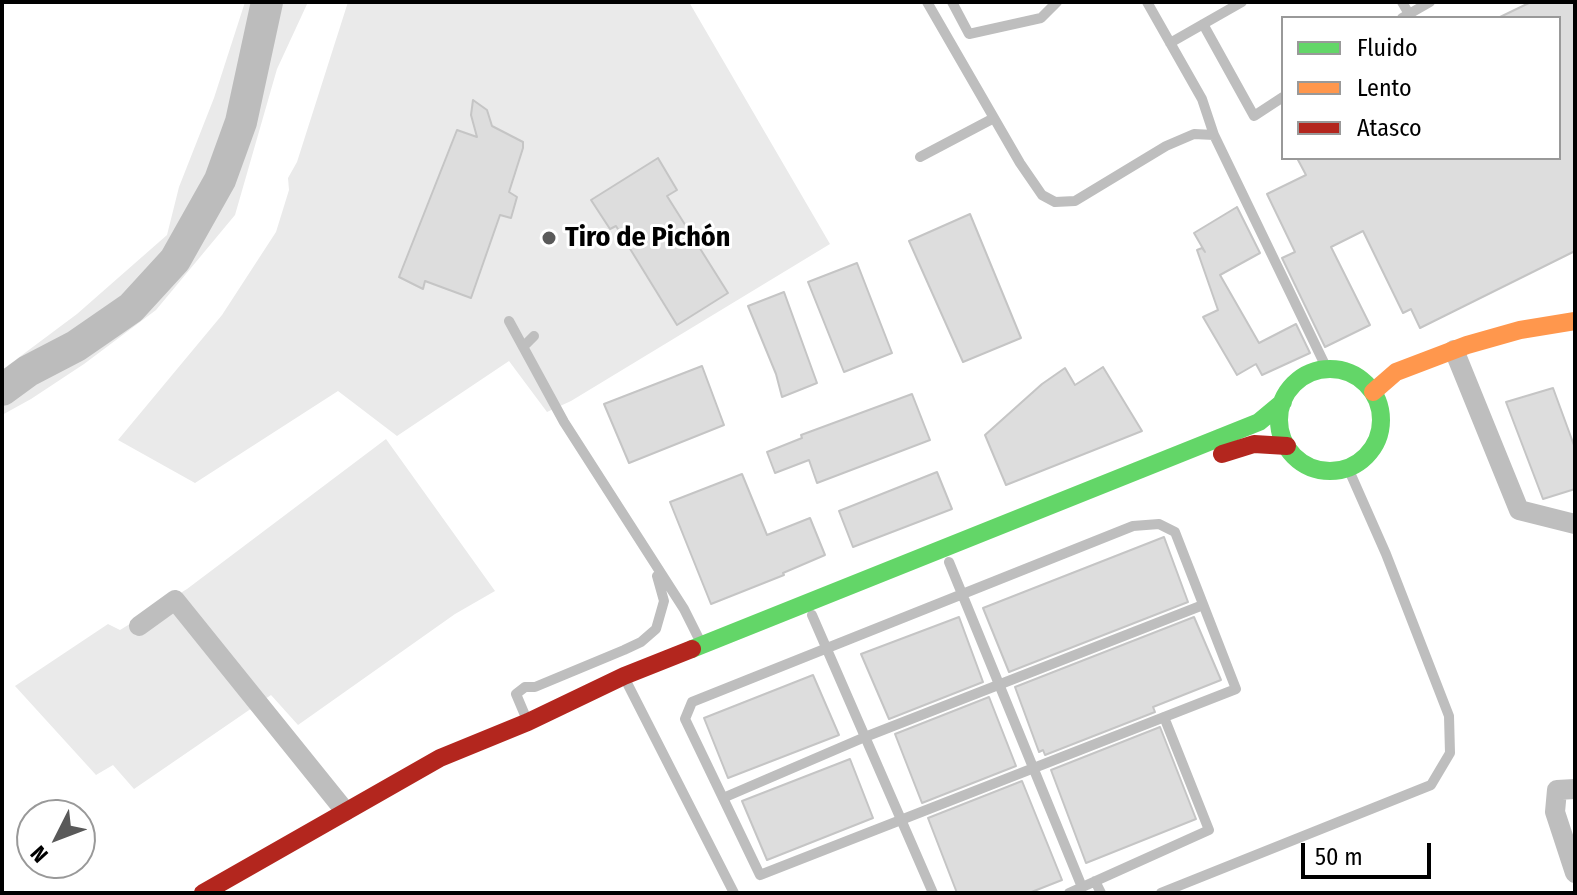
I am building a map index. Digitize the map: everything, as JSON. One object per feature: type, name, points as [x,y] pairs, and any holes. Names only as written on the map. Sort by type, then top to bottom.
[{"type":"main road","points":[[1373,392],[1396,372],[1454,350],[1520,330],[1575,321]]},
{"type":"main road","points":[[627,682],[702,645],[1259,422],[1283,402],[1300,379],[1327,369],[1353,375],[1373,392],[1381,416],[1380,431],[1373,448],[1362,460],[1348,468],[1317,469],[1305,464],[1287,446],[1280,425],[1283,402]]},
{"type":"main road","points":[[203,893],[440,758],[627,682],[812,615],[1231,451],[1254,444],[1287,446]]},
{"type":"street","points":[[1454,350],[1519,510],[1575,524]]},
{"type":"street","points":[[139,626],[175,600],[345,811]]},
{"type":"street","points":[[1575,789],[1557,790],[1555,812],[1575,873]]},
{"type":"lane","points":[[927,2],[1042,195],[1055,202],[1075,201],[1166,146],[1194,134],[1214,135]]},
{"type":"lane","points":[[952,2],[969,34],[1041,18],[1057,2]]},
{"type":"lane","points":[[1147,2],[1202,99],[1214,135],[1327,369]]},
{"type":"lane","points":[[1170,43],[1242,2]]},
{"type":"lane","points":[[1402,2],[1406,16],[1430,2]]},
{"type":"lane","points":[[1203,24],[1254,116],[1281,98]]},
{"type":"lane","points":[[920,157],[994,118]]},
{"type":"lane","points":[[509,321],[585,466],[684,609],[702,645]]},
{"type":"lane","points":[[523,347],[534,336]]},
{"type":"lane","points":[[1161,893],[1431,785],[1450,753],[1449,716],[1386,554],[1348,468]]},
{"type":"lane","points":[[1159,524],[1175,532],[1203,605],[1236,689],[760,875],[685,719],[692,702],[1133,526],[1159,524]]},
{"type":"lane","points":[[528,722],[516,694],[525,687],[535,687],[624,650],[641,642],[656,629],[664,601],[661,585],[639,542]]},
{"type":"lane","points":[[949,562],[1082,887]]},
{"type":"lane","points":[[723,798],[865,737],[1203,605]]},
{"type":"lane","points":[[812,615],[933,893]]},
{"type":"lane","points":[[627,682],[734,893]]},
{"type":"lane","points":[[1069,893],[1209,830],[1164,717]]},
{"type":"lane","points":[[1095,881],[1101,893]]},
{"type":"shaded area","points":[[245,2],[308,2],[277,69],[235,215],[156,310],[84,364],[2,415],[2,370],[77,314],[167,235],[179,187],[214,98]]},
{"type":"shaded area","name":"Tiro de Pichón","points":[[348,2],[689,2],[830,244],[571,401],[547,412],[509,361],[397,436],[338,391],[195,483],[118,440],[222,315],[276,232],[289,190],[288,178],[297,162]]},
{"type":"shaded area","points":[[386,439],[495,591],[455,614],[298,725],[271,695],[134,789],[113,765],[96,775],[15,686],[108,624],[120,630],[187,589]]},
{"type":"building","points":[[1531,2],[1575,2],[1575,251],[1420,328],[1411,309],[1403,313],[1363,231],[1331,247],[1370,325],[1325,347],[1282,258],[1295,252],[1267,194],[1306,175],[1298,160],[1561,160],[1561,16],[1502,16]]},
{"type":"building","points":[[473,100],[487,110],[492,126],[523,142],[523,148],[509,192],[517,197],[511,218],[500,215],[471,298],[425,281],[423,289],[399,277],[457,130],[477,137],[471,115]]},
{"type":"building","points":[[658,158],[677,190],[667,196],[728,293],[677,325],[616,226],[610,229],[591,200]]},
{"type":"building","points":[[1237,207],[1260,253],[1220,275],[1259,343],[1296,324],[1310,353],[1262,375],[1256,364],[1237,375],[1203,317],[1218,310],[1197,250],[1202,248],[1205,252],[1194,233]]},
{"type":"building","points":[[970,214],[1021,338],[963,362],[909,241]]},
{"type":"building","points":[[857,263],[892,353],[844,372],[808,282]]},
{"type":"building","points":[[784,292],[817,383],[782,397],[776,374],[748,306]]},
{"type":"building","points":[[702,366],[724,425],[629,463],[604,404]]},
{"type":"building","points":[[1103,367],[1142,431],[1006,485],[985,435],[1042,384],[1065,368],[1075,385]]},
{"type":"building","points":[[1553,388],[1575,448],[1575,489],[1543,499],[1506,402]]},
{"type":"building","points":[[912,394],[930,440],[817,483],[809,460],[775,473],[767,452],[802,438],[801,435]]},
{"type":"building","points":[[937,472],[952,509],[853,547],[839,511]]},
{"type":"building","points":[[742,474],[767,535],[810,518],[825,555],[711,604],[670,502]]},
{"type":"building","points":[[1164,537],[1188,602],[1009,672],[983,608]]},
{"type":"building","points":[[959,617],[983,682],[889,719],[861,654]]},
{"type":"building","points":[[1194,617],[1221,680],[1153,707],[1155,712],[1045,755],[1043,750],[1039,752],[1015,687]]},
{"type":"building","points":[[813,675],[839,735],[728,778],[704,718]]},
{"type":"building","points":[[989,697],[1016,766],[922,803],[895,734]]},
{"type":"building","points":[[1160,727],[1196,819],[1086,863],[1051,770]]},
{"type":"building","points":[[850,759],[873,818],[767,860],[742,801]]},
{"type":"building","points":[[1022,781],[1062,880],[1029,893],[957,893],[928,818]]},
{"type":"waterway","points":[[2,390],[28,371],[76,346],[131,308],[175,260],[220,180],[241,122],[267,2]]},
{"type":"traffic: fast","points":[[1330,369],[1349,373],[1366,384],[1377,401],[1381,420],[1377,439],[1366,456],[1349,467],[1330,471],[1311,467],[1294,456],[1283,439],[1279,420],[1283,401],[1294,384],[1311,373],[1330,369]]},
{"type":"traffic: fast","points":[[692,649],[1259,422],[1283,402]]},
{"type":"traffic: slow","points":[[1373,392],[1396,372],[1467,345],[1520,330],[1575,321]]},
{"type":"traffic: jam","points":[[1222,454],[1254,444],[1287,446]]},
{"type":"traffic: jam","points":[[203,893],[440,758],[692,649]]},
{"type":"place","name":"Tiro de Pichón","points":[[549,238]]}]
